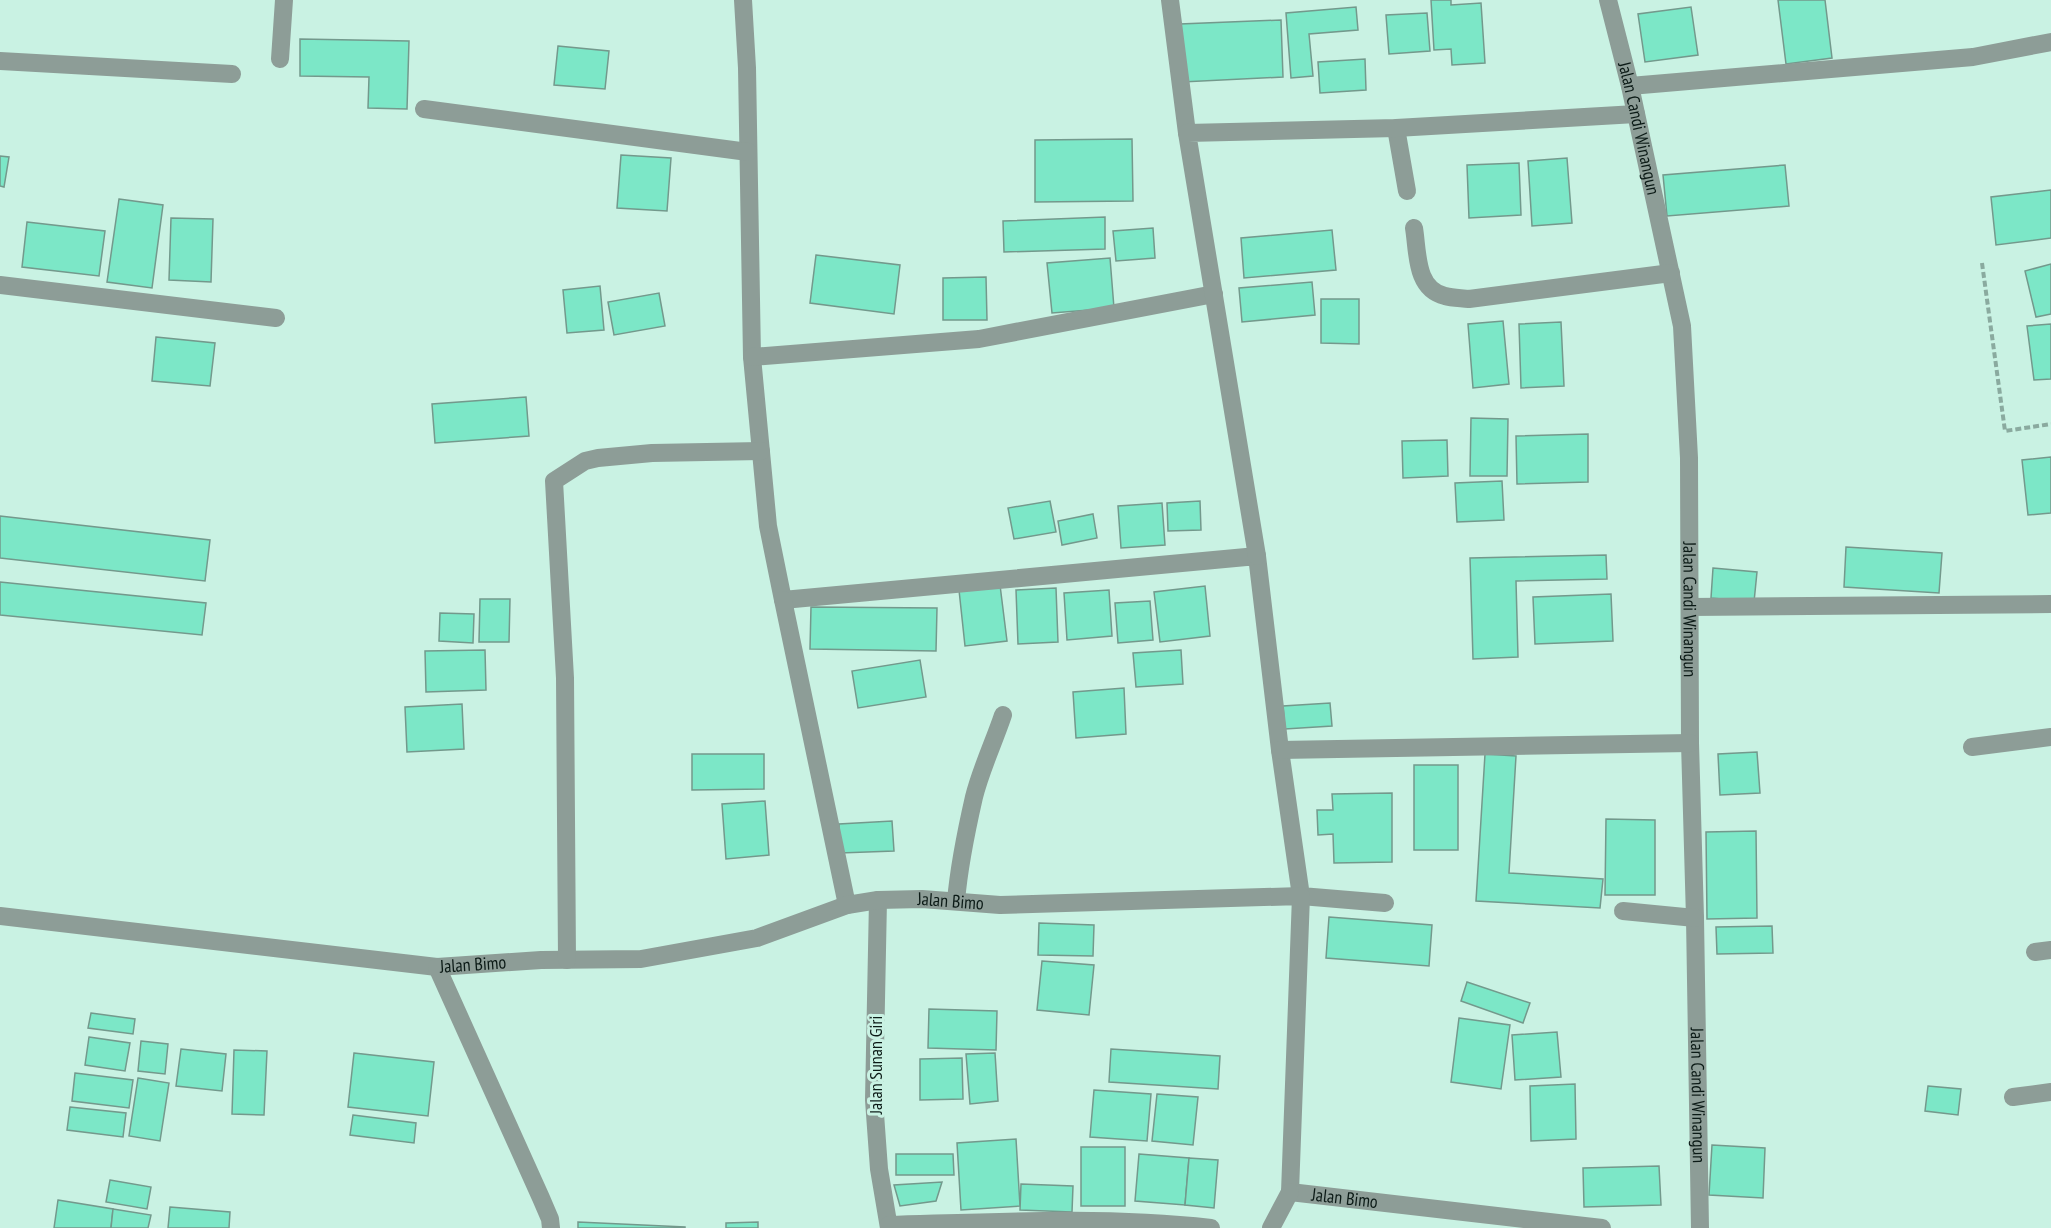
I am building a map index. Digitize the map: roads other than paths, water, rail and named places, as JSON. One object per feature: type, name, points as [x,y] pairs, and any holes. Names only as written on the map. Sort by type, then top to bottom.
[{"type":"street","points":[[280,59],[284,0]]},
{"type":"street","points":[[743,0],[752,357],[768,526],[847,905]]},
{"type":"street","points":[[1170,0],[1187,133],[1257,556],[1280,750],[1301,896],[1385,903]]},
{"type":"street","name":"Jalan Candi Winangun","points":[[1608,0],[1630,86],[1682,326],[1688,446],[1690,743],[1700,1228]]},
{"type":"street","points":[[1630,86],[1973,57],[2051,42]]},
{"type":"street","points":[[0,61],[232,74]]},
{"type":"street","points":[[424,109],[748,152]]},
{"type":"street","points":[[1187,133],[1396,128],[1636,114]]},
{"type":"street","points":[[1396,128],[1407,190]]},
{"type":"street","points":[[1414,228],[1420,273],[1430,289],[1444,296],[1469,299],[1671,273]]},
{"type":"street","points":[[0,285],[276,318]]},
{"type":"street","points":[[752,357],[979,339],[1215,294]]},
{"type":"street","points":[[567,960],[565,678],[554,481],[585,461],[598,458],[652,453],[761,451]]},
{"type":"street","points":[[783,600],[1257,556]]},
{"type":"street","points":[[1689,607],[2051,604]]},
{"type":"street","points":[[956,901],[961,850],[966,828],[974,797],[1003,715]]},
{"type":"street","points":[[1972,747],[2051,737]]},
{"type":"street","points":[[1280,750],[1690,743]]},
{"type":"street","name":"Jalan Bimo","points":[[0,916],[437,967],[567,960],[641,959],[757,938],[847,905],[878,900],[922,899],[1000,905],[1301,896],[1290,1192],[1602,1228]]},
{"type":"street","name":"Jalan Sunan Giri","points":[[878,900],[874,1100],[879,1169],[889,1226]]},
{"type":"street","points":[[1623,911],[1695,918]]},
{"type":"street","points":[[437,967],[541,1198],[551,1228]]},
{"type":"street","points":[[2013,1096],[2051,1092]]},
{"type":"street","points":[[1271,1228],[1290,1192]]},
{"type":"street","points":[[889,1226],[1081,1221],[1211,1228]]}]
